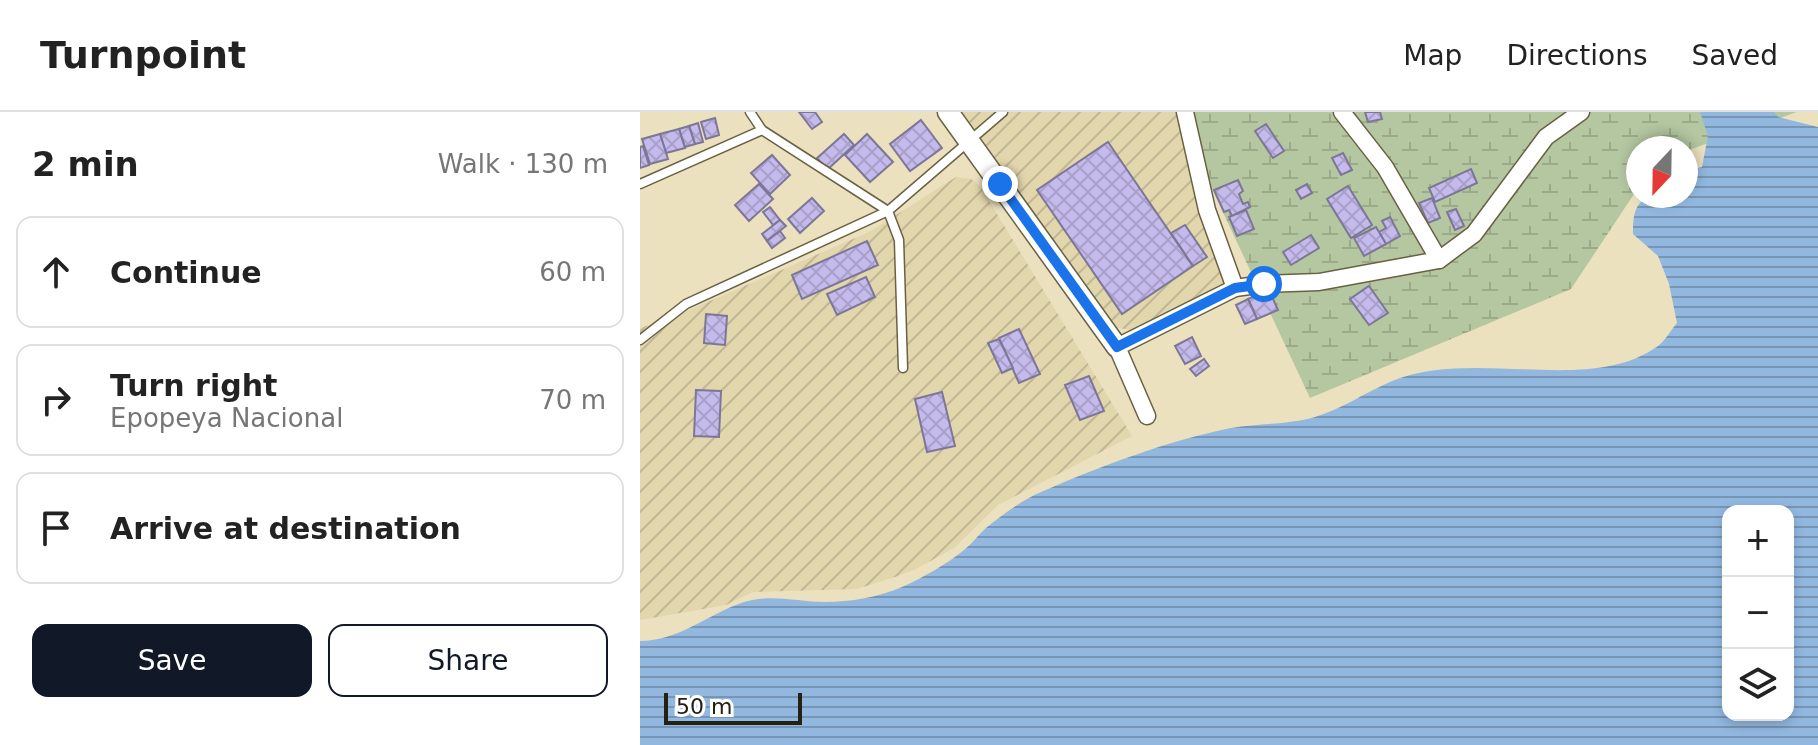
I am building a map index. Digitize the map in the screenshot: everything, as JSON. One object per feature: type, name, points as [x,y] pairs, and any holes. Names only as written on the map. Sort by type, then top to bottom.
[{"type":"street","points":[[948,112],[1117,347],[1147,416]]},
{"type":"street","points":[[1185,112],[1207,210],[1235,288]]},
{"type":"street","points":[[1342,112],[1385,167],[1439,260]]},
{"type":"street","points":[[1117,347],[1235,288],[1319,282],[1439,260],[1474,234],[1546,137],[1581,112]]},
{"type":"lane","points":[[750,112],[762,130],[888,211],[899,240],[903,368]]},
{"type":"lane","points":[[640,340],[686,304],[888,211],[1003,112]]},
{"type":"lane","points":[[640,184],[762,130]]},
{"type":"shaded area","points":[[958,112],[1178,112],[1226,280],[1222,287],[1131,330],[1112,327]]},
{"type":"shaded area","points":[[956,177],[971,179],[980,186],[1132,436],[998,505],[954,548],[914,570],[857,589],[753,592],[726,605],[640,620],[640,328],[673,317],[869,232]]},
{"type":"green space","points":[[1176,112],[1797,112],[1698,147],[1698,136],[1626,136],[1626,206],[1571,289],[1310,398]]},
{"type":"water","points":[[1700,112],[1774,112],[1778,117],[1818,127],[1818,745],[640,745],[640,641],[667,637],[752,600],[772,598],[835,602],[893,591],[950,560],[992,523],[1034,495],[1111,464],[1183,440],[1231,428],[1315,417],[1392,381],[1424,372],[1459,368],[1599,368],[1630,360],[1658,346],[1677,323],[1669,284],[1658,256],[1633,234],[1636,210],[1698,208],[1698,168],[1702,167],[1708,136]]},
{"type":"building","points":[[799,112],[815,112],[822,122],[812,129]]},
{"type":"building","points":[[1365,112],[1380,112],[1382,119],[1368,122]]},
{"type":"building","points":[[715,118],[719,135],[706,139],[701,122]]},
{"type":"building","points":[[921,120],[942,148],[910,171],[890,144]]},
{"type":"building","points":[[698,123],[703,142],[695,144],[689,126]]},
{"type":"building","points":[[1266,124],[1284,151],[1273,158],[1255,131]]},
{"type":"building","points":[[689,126],[695,144],[685,147],[679,129]]},
{"type":"building","points":[[679,129],[685,148],[666,153],[660,134]]},
{"type":"building","points":[[660,134],[668,159],[650,164],[642,139]]},
{"type":"building","points":[[844,134],[854,145],[827,170],[817,158]]},
{"type":"building","points":[[867,134],[893,162],[870,182],[845,155]]},
{"type":"building","points":[[1108,142],[1193,266],[1122,314],[1037,190]]},
{"type":"building","points":[[643,146],[649,165],[640,168],[640,147]]},
{"type":"building","points":[[1343,153],[1352,170],[1341,175],[1332,158]]},
{"type":"building","points":[[772,155],[790,175],[770,194],[751,173]]},
{"type":"building","points":[[1471,169],[1477,183],[1435,202],[1429,188]]},
{"type":"building","points":[[1238,180],[1243,191],[1239,194],[1243,204],[1248,202],[1250,207],[1232,216],[1229,210],[1224,212],[1214,190]]},
{"type":"building","points":[[759,184],[773,199],[749,221],[735,205]]},
{"type":"building","points":[[1307,184],[1312,193],[1301,199],[1296,190]]},
{"type":"building","points":[[1348,186],[1372,225],[1351,238],[1327,199]]},
{"type":"building","points":[[812,198],[824,211],[800,233],[788,219]]},
{"type":"building","points":[[1432,198],[1440,218],[1428,223],[1419,203]]},
{"type":"building","points":[[770,207],[780,220],[773,225],[763,212]]},
{"type":"building","points":[[1456,209],[1464,226],[1455,230],[1447,212]]},
{"type":"building","points":[[1246,210],[1254,229],[1237,236],[1229,217]]},
{"type":"building","points":[[1390,217],[1400,236],[1386,244],[1379,232],[1386,228],[1382,221]]},
{"type":"building","points":[[780,220],[786,226],[767,241],[762,234]]},
{"type":"building","points":[[1185,225],[1207,257],[1193,266],[1171,233]]},
{"type":"building","points":[[1376,227],[1386,244],[1364,256],[1354,238]]},
{"type":"building","points":[[780,231],[785,238],[772,248],[767,241]]},
{"type":"building","points":[[1311,235],[1319,248],[1291,265],[1283,252]]},
{"type":"building","points":[[867,241],[878,265],[802,299],[792,275]]},
{"type":"building","points":[[866,277],[875,297],[837,315],[827,294]]},
{"type":"building","points":[[1369,286],[1388,313],[1369,325],[1350,299]]},
{"type":"building","points":[[1269,290],[1278,310],[1257,319],[1248,299]]},
{"type":"building","points":[[1248,299],[1257,319],[1245,324],[1236,305]]},
{"type":"building","points":[[706,314],[727,316],[725,345],[704,343]]},
{"type":"building","points":[[1019,329],[1040,374],[1019,383],[999,338]]},
{"type":"building","points":[[1192,337],[1201,356],[1185,364],[1175,346]]},
{"type":"building","points":[[999,339],[1013,368],[1002,373],[988,343]]},
{"type":"building","points":[[1204,359],[1209,366],[1196,376],[1190,369]]},
{"type":"building","points":[[1089,376],[1104,411],[1080,420],[1065,385]]},
{"type":"building","points":[[696,390],[721,391],[719,437],[694,436]]},
{"type":"building","points":[[942,392],[955,446],[927,452],[915,399]]},
{"type":"route","points":[[1000,184],[1117,347],[1235,288],[1264,284]]}]
